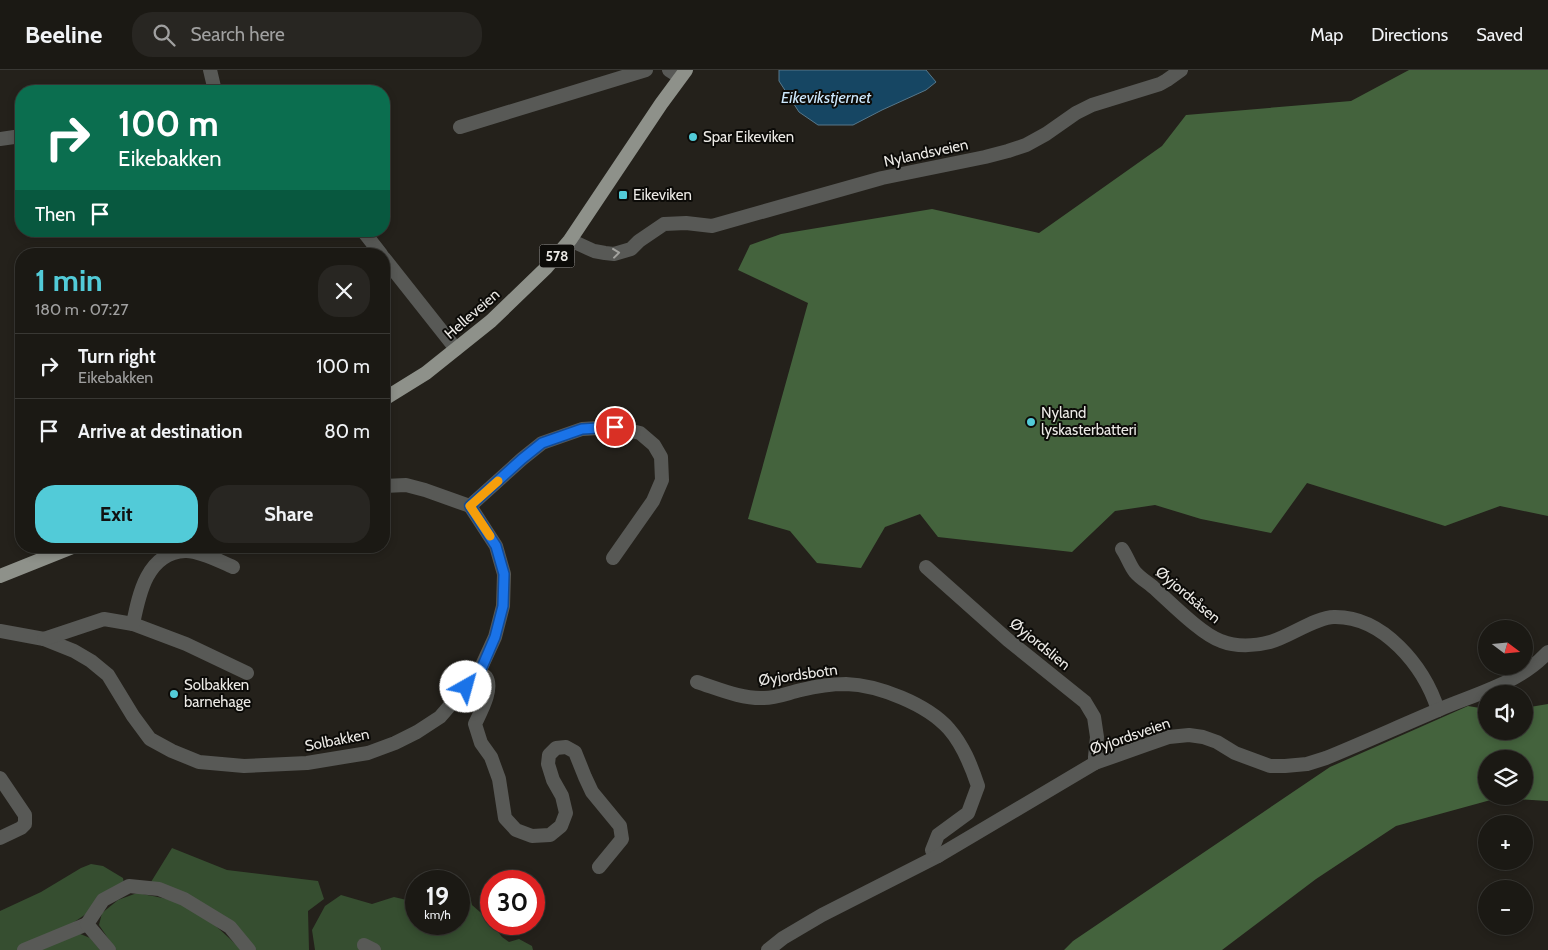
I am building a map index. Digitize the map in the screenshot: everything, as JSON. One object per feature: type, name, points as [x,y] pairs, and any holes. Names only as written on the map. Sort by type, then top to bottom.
[{"type":"main road","name":"Helleveien","points":[[390,395],[426,373],[456,350],[491,321],[546,268],[570,240],[678,72]]},
{"type":"main road","points":[[3,576],[58,553]]},
{"type":"street","points":[[210,70],[214,85]]},
{"type":"street","points":[[460,127],[646,70]]},
{"type":"street","name":"Nylandsveien","points":[[570,240],[594,251],[614,254],[631,249],[664,224],[712,226],[882,178],[985,158],[1026,145],[1092,105],[1160,84],[1172,78],[1181,70]]},
{"type":"street","points":[[0,139],[15,137]]},
{"type":"street","points":[[368,237],[376,248]]},
{"type":"street","points":[[390,266],[456,350]]},
{"type":"street","points":[[390,486],[406,485],[470,506],[542,443],[582,429],[615,427],[640,433],[654,445],[661,457],[662,480],[653,501],[613,558]]},
{"type":"street","name":"Solbakken","points":[[0,631],[44,639],[91,661],[108,675],[133,716],[150,739],[172,751],[199,762],[244,766],[307,763],[368,753],[417,732],[440,716],[480,672],[495,637],[503,606],[504,574],[496,546],[470,506]]},
{"type":"street","name":"Øyjordsåsen","points":[[1122,549],[1135,572],[1186,616],[1220,641],[1243,645],[1269,643],[1332,617],[1356,619],[1371,626],[1388,636],[1408,656],[1422,677],[1438,710]]},
{"type":"street","points":[[133,624],[138,600],[151,569],[162,559],[177,553]]},
{"type":"street","points":[[198,553],[233,568]]},
{"type":"street","name":"Øyjordslien","points":[[926,567],[1008,640],[1085,702],[1094,717],[1097,737],[1096,763]]},
{"type":"street","name":"Solbakken","points":[[44,639],[104,619],[133,624],[186,644],[247,673]]},
{"type":"street","name":"Øyjordsveien","points":[[768,950],[783,938],[822,915],[938,856],[1096,763],[1169,738],[1189,735],[1217,742],[1235,752],[1270,766],[1307,764],[1326,758],[1503,684],[1538,663],[1548,652]]},
{"type":"street","points":[[480,672],[486,677],[488,686],[487,696],[475,724],[481,743],[492,757],[499,779],[506,818],[516,830],[532,836],[550,835],[561,826],[566,813],[562,796],[553,780],[548,764],[549,755],[556,748],[566,747],[575,752],[592,792],[620,826],[622,839],[599,867]]},
{"type":"street","name":"Øyjordsbotn","points":[[697,682],[745,697],[765,698],[784,696],[802,690],[846,684],[873,688],[899,696],[927,711],[948,728],[968,756],[978,786],[968,813],[938,835],[932,850],[938,856]]},
{"type":"street","points":[[0,778],[25,815],[25,824],[22,828],[0,838]]},
{"type":"street","points":[[24,950],[87,924],[103,900],[129,886],[159,889],[184,899],[230,927],[249,950]]},
{"type":"street","points":[[87,924],[110,950]]},
{"type":"green space","points":[[1409,70],[1548,70],[1548,516],[1500,506],[1445,526],[1307,483],[1271,533],[1201,519],[1155,505],[1115,511],[1072,552],[938,537],[920,514],[885,527],[861,568],[817,563],[790,531],[748,519],[808,303],[738,270],[750,245],[781,234],[932,209],[1039,233],[1162,146],[1186,115],[1351,101]]},
{"type":"green space","points":[[1548,704],[1548,801],[1533,800],[1533,750],[1478,750],[1478,803],[1396,826],[1316,879],[1222,950],[1064,950],[1073,941],[1330,767],[1468,706],[1478,708],[1478,740],[1533,740],[1533,706]]},
{"type":"green space","points":[[172,848],[227,870],[318,881],[324,899],[308,911],[309,950],[256,950],[246,937],[151,882]]},
{"type":"green space","points":[[91,864],[103,866],[123,878],[124,884],[61,931],[24,950],[0,950],[0,911],[41,892]]},
{"type":"green space","points":[[137,893],[172,900],[199,912],[242,950],[116,950],[99,925],[102,913],[118,900]]},
{"type":"green space","points":[[341,895],[372,904],[394,897],[405,900],[405,935],[470,935],[470,896],[472,905],[480,912],[480,935],[500,935],[509,942],[519,939],[532,946],[533,950],[315,950],[312,930],[325,906]]},
{"type":"green space","points":[[78,933],[90,938],[100,950],[38,950]]},
{"type":"water","name":"Eikevikstjernet","points":[[779,70],[926,70],[936,82],[926,90],[853,125],[818,125],[799,112],[779,81]]},
{"type":"slow traffic","points":[[490,536],[470,506],[498,481]]},
{"type":"place","name":"Spar Eikeviken","points":[[693,137]]},
{"type":"place","name":"Eikeviken","points":[[623,195]]},
{"type":"place","name":"Nyland lyskasterbatteri","points":[[1031,422]]},
{"type":"place","name":"Solbakken barnehage","points":[[174,694]]},
{"type":"route","points":[[466,687],[480,672],[495,637],[503,606],[504,574],[496,546],[470,506],[542,443],[582,429],[615,427]]}]
